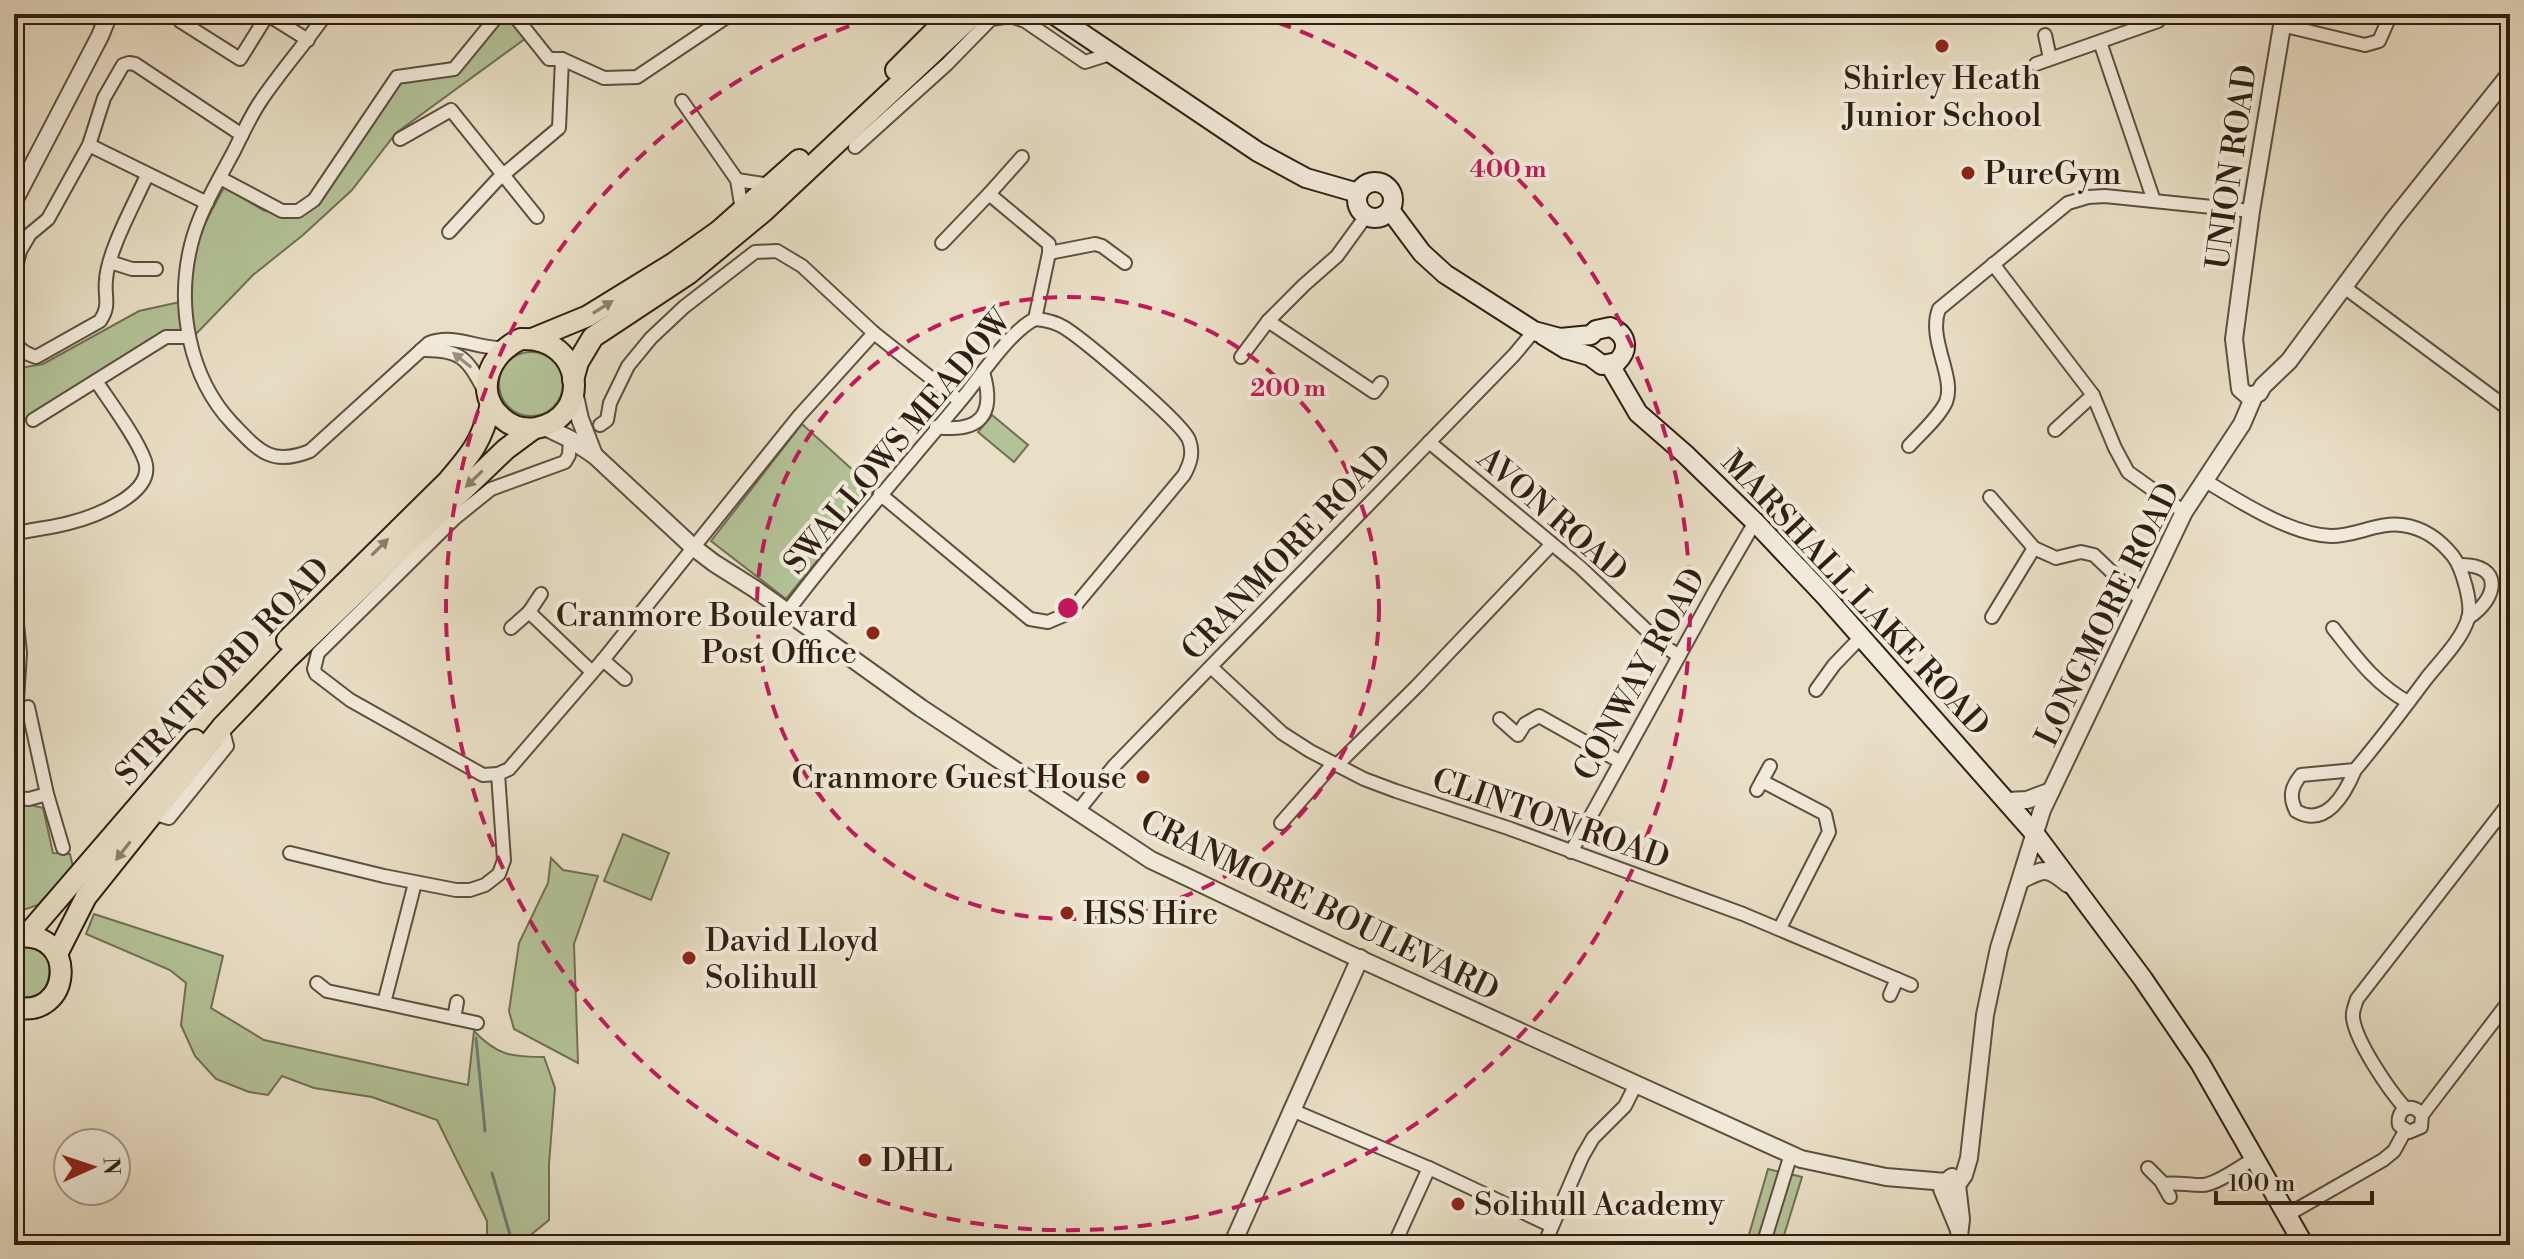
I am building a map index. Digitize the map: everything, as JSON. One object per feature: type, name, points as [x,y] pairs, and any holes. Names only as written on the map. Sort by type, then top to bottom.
[{"type":"highway","points":[[532,339],[588,316],[719,231],[841,123],[952,14]]},
{"type":"highway","points":[[574,386],[570,365],[564,355],[557,348],[532,339],[521,339],[505,348],[490,369],[486,382],[489,400],[506,422],[520,428],[538,427],[562,414],[574,386],[578,362],[593,337],[688,274],[764,211],[974,14]]},
{"type":"highway","name":"STRATFORD ROAD","points":[[20,937],[277,650],[470,456],[483,433],[489,400]]},
{"type":"highway","name":"STRATFORD ROAD","points":[[57,954],[86,897],[222,727],[288,658],[506,449],[538,427]]},
{"type":"highway","points":[[19,1012],[44,1004],[58,989],[62,978],[57,954],[44,941],[20,937]]},
{"type":"main road","points":[[1053,14],[1258,152],[1306,178],[1358,193]]},
{"type":"main road","points":[[1367,183],[1383,183],[1393,196],[1390,210],[1379,218],[1366,216],[1358,208],[1358,193],[1367,183]]},
{"type":"main road","points":[[1390,210],[1422,253],[1445,274],[1566,349],[1590,356]]},
{"type":"main road","name":"MARSHALL LAKE ROAD","points":[[1538,333],[1560,338],[1591,335],[1603,327],[1622,334],[1626,345],[1616,361],[1658,431],[1755,522],[1861,637],[2007,801],[2084,898],[2200,1063],[2304,1245]]},
{"type":"main road","points":[[1591,335],[1587,345],[1595,362],[1616,361]]},
{"type":"street","points":[[14,201],[109,14]]},
{"type":"street","points":[[185,14],[180,21],[240,59],[268,14],[308,40]]},
{"type":"street","points":[[326,14],[259,103],[207,203],[191,244],[185,310],[189,337],[209,394],[223,413],[259,449],[267,455],[291,458],[310,451],[421,350],[440,339],[488,349],[505,348]]},
{"type":"street","points":[[220,178],[282,211],[298,211],[314,200],[397,77],[454,69],[499,14]]},
{"type":"street","points":[[513,14],[549,59],[562,59],[604,78],[637,77],[731,14]]},
{"type":"street","points":[[2036,64],[2158,21],[2163,14]]},
{"type":"street","points":[[2283,19],[2365,45],[2379,41],[2391,14]]},
{"type":"street","points":[[855,147],[947,64],[991,19],[1011,16],[1025,21],[1085,62],[1110,54]]},
{"type":"street","name":"UNION ROAD","points":[[2252,384],[2234,354],[2234,339],[2251,211],[2283,19]]},
{"type":"street","points":[[2045,35],[2050,58]]},
{"type":"street","points":[[2100,42],[2154,201]]},
{"type":"street","points":[[449,232],[503,175],[559,128],[562,59]]},
{"type":"street","points":[[14,275],[20,251],[30,234],[48,219],[89,145],[108,90],[123,65],[129,63],[242,135]]},
{"type":"street","name":"LONGMORE ROAD","points":[[1950,1188],[1964,1175],[1969,1158],[1985,1015],[1999,948],[2035,834],[2051,791],[2184,512],[2242,424],[2252,384],[2277,372],[2289,361],[2446,152],[2510,74]]},
{"type":"street","points":[[682,101],[737,180],[742,210]]},
{"type":"street","points":[[400,139],[451,110],[537,217]]},
{"type":"street","points":[[89,145],[207,203]]},
{"type":"street","points":[[942,243],[1022,157]]},
{"type":"street","points":[[14,336],[24,353],[36,357],[100,321],[107,311],[106,280],[110,262],[147,175]]},
{"type":"street","points":[[737,180],[770,185]]},
{"type":"street","points":[[989,194],[1042,236],[1049,244],[1049,253],[1095,244],[1125,263]]},
{"type":"street","points":[[1905,447],[1945,404],[1948,392],[1935,329],[1939,309],[2076,199],[2105,196],[2251,211]]},
{"type":"street","points":[[1241,357],[1268,321],[1337,256],[1366,216]]},
{"type":"street","points":[[600,425],[607,420],[603,401],[651,338],[705,289],[755,252],[777,251],[802,266],[874,333],[960,401]]},
{"type":"street","name":"SWALLOWS MEADOW","points":[[787,612],[936,427],[1024,324],[1035,319],[1049,253]]},
{"type":"street","points":[[110,262],[132,269],[156,269]]},
{"type":"street","points":[[1993,264],[2093,395],[2128,472],[2184,512]]},
{"type":"street","points":[[688,274],[705,289]]},
{"type":"street","points":[[2344,287],[2510,410]]},
{"type":"street","points":[[880,494],[1030,619],[1048,622],[1069,613],[1184,475],[1192,452],[1184,430],[1125,378],[1065,328],[1035,319]]},
{"type":"street","points":[[1268,321],[1374,392],[1381,383]]},
{"type":"street","points":[[290,853],[456,890],[485,885],[499,874],[505,843],[498,774],[509,769],[603,660],[799,416],[874,333]]},
{"type":"street","name":"CRANMORE ROAD","points":[[1078,811],[1114,766],[1538,333]]},
{"type":"street","points":[[33,420],[166,337],[189,337]]},
{"type":"street","points":[[421,350],[444,350],[465,359],[489,400]]},
{"type":"street","points":[[936,427],[966,428],[977,423],[985,412],[989,391],[983,372]]},
{"type":"street","points":[[14,534],[69,523],[108,509],[134,494],[143,481],[146,463],[96,381]]},
{"type":"street","name":"CRANMORE BOULEVARD","points":[[574,386],[580,419],[594,455]]},
{"type":"street","points":[[2054,432],[2093,395]]},
{"type":"street","name":"CRANMORE BOULEVARD","points":[[538,427],[570,439],[594,455],[693,547],[921,708],[1126,845],[1177,874],[1791,1154],[1817,1163],[1950,1188]]},
{"type":"street","name":"STRATFORD ROAD","points":[[498,774],[483,775],[363,707],[316,674],[314,669],[318,653],[455,518],[491,489],[565,462],[569,455],[570,439]]},
{"type":"street","name":"AVON ROAD","points":[[1429,442],[1580,567],[1661,644],[1679,656]]},
{"type":"street","points":[[2204,480],[2250,508],[2307,532],[2346,535],[2385,525],[2405,526],[2428,533],[2445,546],[2460,565],[2468,618]]},
{"type":"street","points":[[1990,497],[2034,548],[2056,558],[2081,552],[2094,555],[2141,600]]},
{"type":"street","points":[[1990,520],[2002,511]]},
{"type":"street","name":"CONWAY ROAD","points":[[1571,852],[1755,522]]},
{"type":"street","points":[[1281,823],[1551,545]]},
{"type":"street","points":[[1992,617],[2034,548]]},
{"type":"street","points":[[2355,770],[2301,775],[2292,788],[2296,811],[2316,817],[2325,813],[2348,788],[2355,770],[2449,650],[2468,618],[2491,597],[2492,585],[2488,574],[2476,565],[2460,565]]},
{"type":"street","points":[[511,628],[529,612],[541,594]]},
{"type":"street","points":[[1986,598],[1999,605]]},
{"type":"street","points":[[529,612],[591,671]]},
{"type":"street","points":[[14,615],[21,712],[63,848]]},
{"type":"street","points":[[2333,628],[2384,688],[2408,702]]},
{"type":"street","points":[[1816,690],[1834,665],[1861,637]]},
{"type":"street","points":[[603,660],[625,679]]},
{"type":"street","name":"CLINTON ROAD","points":[[1211,667],[1282,733],[1335,764],[1396,791],[1780,928],[1911,985]]},
{"type":"street","points":[[1500,719],[1518,735],[1525,724],[1539,716],[1619,761]]},
{"type":"street","points":[[1770,766],[1760,785],[1825,814],[1829,823],[1829,832],[1780,928]]},
{"type":"street","points":[[2007,801],[2027,800],[2051,791]]},
{"type":"street","points":[[14,798],[29,799],[47,794]]},
{"type":"street","points":[[2405,1108],[2389,1090],[2355,1029],[2352,1014],[2357,999],[2510,802]]},
{"type":"street","points":[[2021,880],[2041,870],[2051,871],[2084,898]]},
{"type":"street","points":[[384,1003],[415,883]]},
{"type":"street","points":[[1232,1245],[1360,958]]},
{"type":"street","points":[[1890,995],[1897,979]]},
{"type":"street","points":[[317,983],[327,991],[477,1023]]},
{"type":"street","points":[[2405,1131],[2416,1131],[2421,1127],[2422,1115],[2510,1000]]},
{"type":"street","points":[[454,1018],[457,1002]]},
{"type":"street","points":[[1544,1245],[1582,1157],[1593,1138],[1625,1106],[1636,1084]]},
{"type":"street","points":[[2405,1131],[2398,1120],[2401,1111],[2412,1107],[2422,1115]]},
{"type":"street","points":[[1294,1111],[1429,1168],[1552,1226]]},
{"type":"street","points":[[2287,1215],[2383,1160],[2394,1151],[2405,1131]]},
{"type":"street","points":[[1763,1245],[1791,1154]]},
{"type":"street","points":[[2163,1184],[2179,1181],[2200,1185],[2212,1183],[2255,1158]]},
{"type":"street","points":[[1394,1245],[1429,1168]]},
{"type":"street","points":[[2148,1168],[2170,1197]]},
{"type":"street","points":[[1950,1188],[1961,1205],[1959,1241]]},
{"type":"green space","points":[[504,14],[526,38],[396,133],[352,190],[253,275],[194,336],[191,289],[194,254],[202,229],[224,187],[263,210],[280,215],[314,206],[401,82],[455,72]]},
{"type":"green space","points":[[180,302],[184,332],[14,423],[14,369],[43,364],[139,311]]},
{"type":"green space","points":[[525,352],[537,352],[554,361],[561,372],[561,396],[554,407],[537,416],[525,416],[513,411],[504,402],[499,390],[499,378],[504,366],[513,357]]},
{"type":"green space","points":[[992,415],[1028,445],[1014,462],[978,432]]},
{"type":"green space","points":[[802,424],[875,490],[786,599],[711,541]]},
{"type":"green space","points":[[27,804],[43,808],[53,853],[70,854],[73,867],[38,905],[14,913],[14,806]]},
{"type":"green space","points":[[623,834],[669,853],[651,900],[604,881]]},
{"type":"green space","points":[[551,858],[563,870],[598,876],[574,944],[578,1063],[514,1029],[509,1011],[519,943],[548,883]]},
{"type":"green space","points":[[94,914],[223,956],[211,1008],[264,1040],[468,1085],[474,1031],[505,1053],[544,1057],[555,1088],[549,1164],[549,1220],[527,1238],[528,1245],[487,1245],[487,1221],[437,1120],[372,1097],[314,1088],[282,1076],[268,1095],[249,1092],[216,1079],[195,1056],[181,1025],[186,983],[170,970],[86,934]]},
{"type":"green space","points":[[26,941],[48,955],[48,982],[40,993],[33,996],[14,996],[14,943]]},
{"type":"green space","points":[[1768,1169],[1780,1172],[1758,1245],[1746,1245]]},
{"type":"green space","points":[[1790,1174],[1802,1177],[1781,1245],[1770,1245]]},
{"type":"waterway","points":[[476,1038],[485,1131]]},
{"type":"waterway","points":[[492,1173],[513,1245]]},
{"type":"place","name":"Shirley Heath Junior School","points":[[1942,46]]},
{"type":"place","name":"PureGym","points":[[1968,173]]},
{"type":"place","name":"Cranmore Boulevard Post Office","points":[[873,633]]},
{"type":"place","name":"Cranmore Guest House","points":[[1143,777]]},
{"type":"place","name":"HSS Hire","points":[[1067,913]]},
{"type":"place","name":"David Lloyd Solihull","points":[[689,958]]},
{"type":"place","name":"DHL","points":[[865,1160]]},
{"type":"place","name":"Solihull Academy","points":[[1458,1204]]}]
